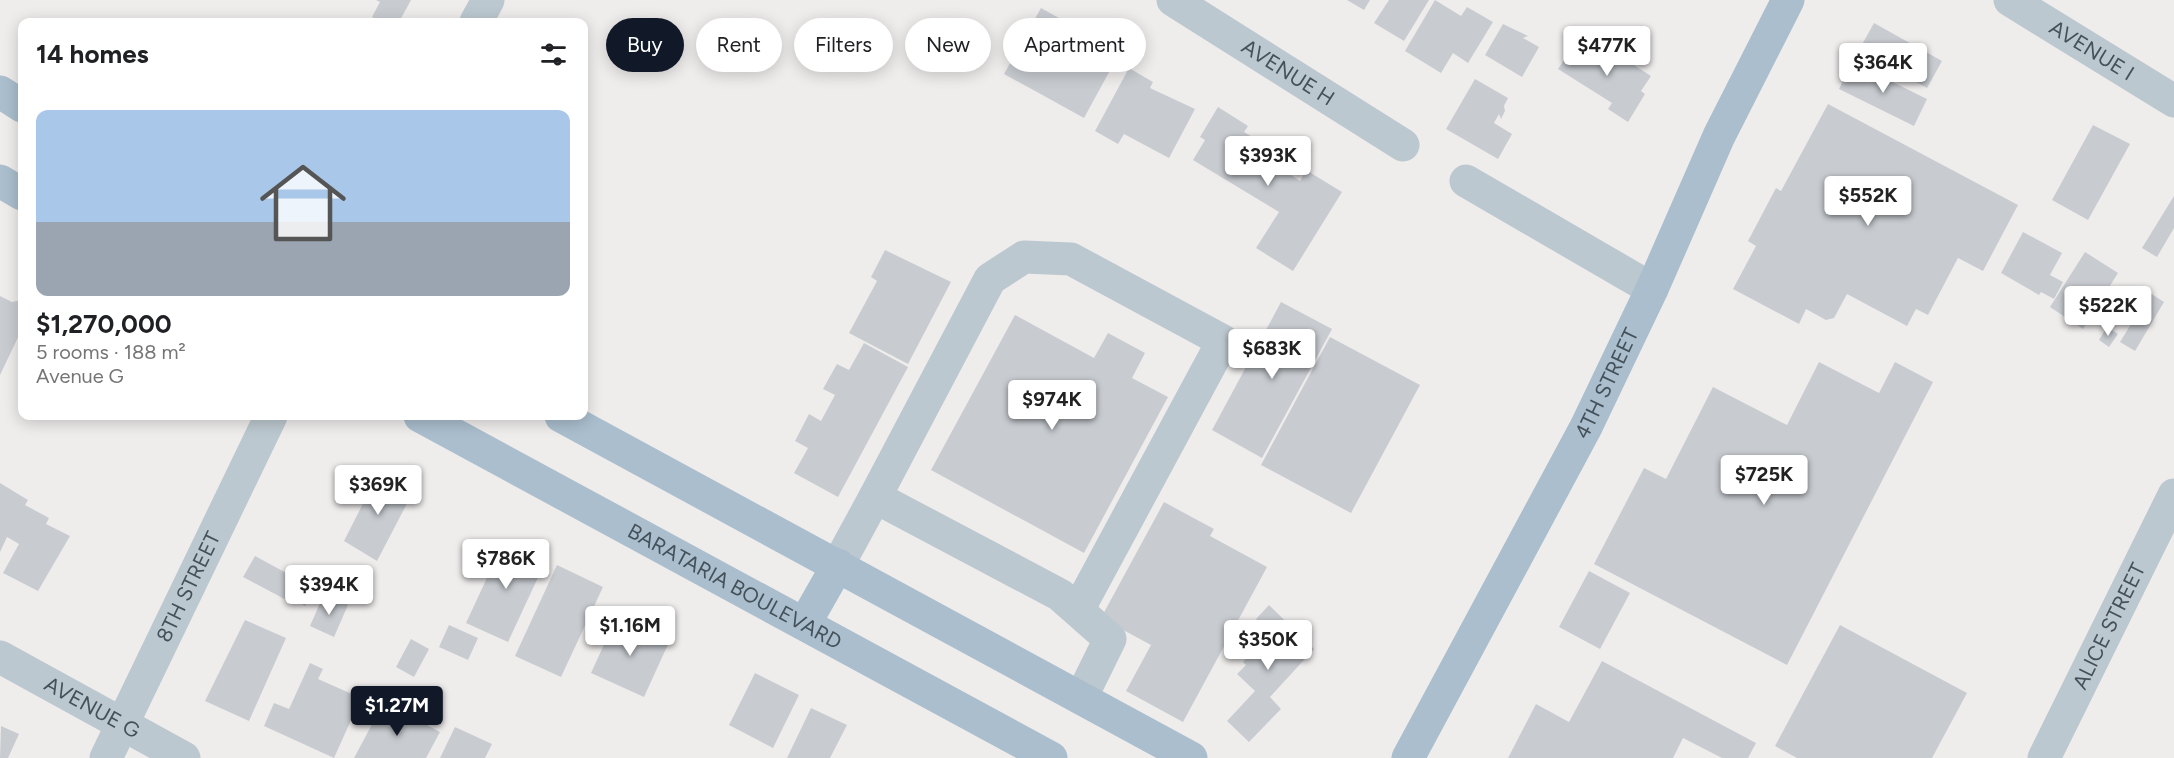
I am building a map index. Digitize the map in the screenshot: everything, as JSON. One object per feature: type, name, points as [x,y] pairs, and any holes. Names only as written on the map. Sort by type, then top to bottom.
[{"type":"main road","name":"4TH STREET","points":[[1408,758],[1586,427],[1652,289],[1719,136],[1788,0]]},
{"type":"main road","points":[[0,92],[18,103]]},
{"type":"main road","points":[[0,181],[18,192]]},
{"type":"main road","name":"BARATARIA BOULEVARD","points":[[427,420],[1051,758]]},
{"type":"main road","points":[[568,420],[1191,758]]},
{"type":"main road","points":[[805,623],[838,565]]},
{"type":"street","points":[[478,18],[488,0]]},
{"type":"street","name":"AVENUE H","points":[[1173,0],[1403,145]]},
{"type":"street","name":"AVENUE I","points":[[2010,0],[2174,101]]},
{"type":"street","points":[[1466,181],[1652,289]]},
{"type":"street","points":[[838,565],[990,279],[1024,257],[1071,259],[1223,341],[1078,610]]},
{"type":"street","name":"8TH STREET","points":[[106,758],[268,420]]},
{"type":"street","name":"ALICE STREET","points":[[2044,758],[2174,495]]},
{"type":"street","points":[[875,497],[1060,595],[1110,639],[1081,698]]},
{"type":"street","name":"AVENUE G","points":[[0,657],[184,758]]},
{"type":"building","points":[[376,0],[411,0],[401,18],[372,17],[380,2]]},
{"type":"building","points":[[1347,0],[1370,0],[1364,10]]},
{"type":"building","points":[[1389,0],[1429,0],[1404,41],[1374,23]]},
{"type":"building","points":[[1435,0],[1461,16],[1467,7],[1493,22],[1468,63],[1453,53],[1441,73],[1405,51]]},
{"type":"building","points":[[1041,8],[1059,18],[1035,18]]},
{"type":"building","points":[[1874,23],[1942,61],[1927,88],[1859,50]]},
{"type":"building","points":[[1503,24],[1528,36],[1523,38],[1539,47],[1522,77],[1485,55]]},
{"type":"building","points":[[1589,36],[1651,76],[1641,91],[1645,94],[1628,122],[1608,109],[1612,103],[1558,69],[1572,48],[1579,53]]},
{"type":"building","points":[[1852,62],[1927,99],[1914,126],[1839,89]]},
{"type":"building","points":[[1005,72],[1109,72],[1084,118],[1004,74]]},
{"type":"building","points":[[1127,72],[1136,72],[1153,82],[1150,88],[1195,109],[1169,158],[1124,134],[1118,144],[1095,131]]},
{"type":"building","points":[[1475,79],[1508,98],[1501,119],[1499,114],[1494,123],[1512,134],[1498,159],[1446,129]]},
{"type":"building","points":[[1828,104],[2018,205],[1983,271],[1958,258],[1928,315],[1916,309],[1907,326],[1847,294],[1834,318],[1826,320],[1806,309],[1799,324],[1733,289],[1756,246],[1748,241],[1776,188],[1781,191]]},
{"type":"building","points":[[1218,107],[1248,126],[1244,132],[1264,144],[1261,148],[1291,166],[1288,173],[1300,181],[1306,170],[1342,192],[1293,271],[1256,248],[1279,212],[1193,160],[1205,140],[1200,137]]},
{"type":"building","points":[[2093,125],[2130,144],[2088,220],[2052,200]]},
{"type":"building","points":[[2174,196],[2174,228],[2157,257],[2142,248]]},
{"type":"building","points":[[2023,232],[2062,253],[2050,275],[2063,282],[2054,299],[2041,292],[2039,295],[2001,273]]},
{"type":"building","points":[[885,250],[951,282],[908,364],[849,333],[877,281],[871,277]]},
{"type":"building","points":[[2085,252],[2118,273],[2083,329],[2050,307]]},
{"type":"building","points":[[2150,293],[2164,302],[2135,351],[2120,342]]},
{"type":"building","points":[[0,296],[12,302],[18,301],[18,337],[0,375]]},
{"type":"building","points":[[1281,302],[1332,329],[1262,458],[1212,430]]},
{"type":"building","points":[[1015,315],[1094,358],[1108,333],[1145,353],[1132,378],[1168,397],[1084,553],[931,470]]},
{"type":"building","points":[[2107,327],[2118,334],[2109,347],[2099,340]]},
{"type":"building","points":[[1330,337],[1420,385],[1351,513],[1261,465]]},
{"type":"building","points":[[864,343],[908,367],[838,497],[794,473],[808,448],[795,441],[809,414],[821,421],[835,395],[823,389],[837,364],[849,370]]},
{"type":"building","points":[[1819,362],[1879,393],[1895,362],[1933,382],[1787,665],[1594,564],[1644,468],[1666,479],[1713,387],[1787,425]]},
{"type":"building","points":[[379,472],[413,492],[377,561],[344,541]]},
{"type":"building","points":[[0,483],[28,500],[25,505],[49,518],[46,524],[70,536],[38,591],[3,573],[19,544],[7,537],[0,552]]},
{"type":"building","points":[[1164,502],[1214,529],[1210,536],[1267,567],[1183,722],[1126,691],[1151,645],[1101,618]]},
{"type":"building","points":[[505,539],[547,558],[508,642],[466,623]]},
{"type":"building","points":[[255,556],[303,582],[300,588],[311,595],[305,606],[294,599],[292,603],[243,577]]},
{"type":"building","points":[[557,565],[603,587],[561,677],[515,656]]},
{"type":"building","points":[[1589,571],[1630,593],[1600,649],[1559,627]]},
{"type":"building","points":[[324,594],[348,605],[334,637],[310,626]]},
{"type":"building","points":[[1269,605],[1314,649],[1270,697],[1281,709],[1249,742],[1227,721],[1255,691],[1237,674],[1246,665],[1243,662],[1256,648],[1248,640],[1263,626],[1256,619]]},
{"type":"building","points":[[617,616],[670,640],[644,697],[591,673]]},
{"type":"building","points":[[245,620],[286,638],[249,721],[205,701]]},
{"type":"building","points":[[449,625],[478,638],[468,660],[439,647]]},
{"type":"building","points":[[1840,625],[1967,693],[1932,758],[1797,758],[1775,746]]},
{"type":"building","points":[[411,639],[429,649],[414,677],[396,667]]},
{"type":"building","points":[[1602,661],[1756,743],[1748,758],[1722,758],[1683,738],[1673,758],[1508,758],[1536,704],[1569,722]]},
{"type":"building","points":[[310,663],[323,669],[318,679],[361,698],[334,758],[264,726],[274,703],[289,709]]},
{"type":"building","points":[[755,673],[799,695],[773,748],[729,725]]},
{"type":"building","points":[[384,702],[440,732],[426,758],[354,758]]},
{"type":"building","points":[[811,708],[847,725],[830,758],[787,758]]},
{"type":"building","points":[[1,726],[19,734],[8,758],[0,758]]},
{"type":"building","points":[[455,727],[492,744],[485,758],[440,758]]}]
